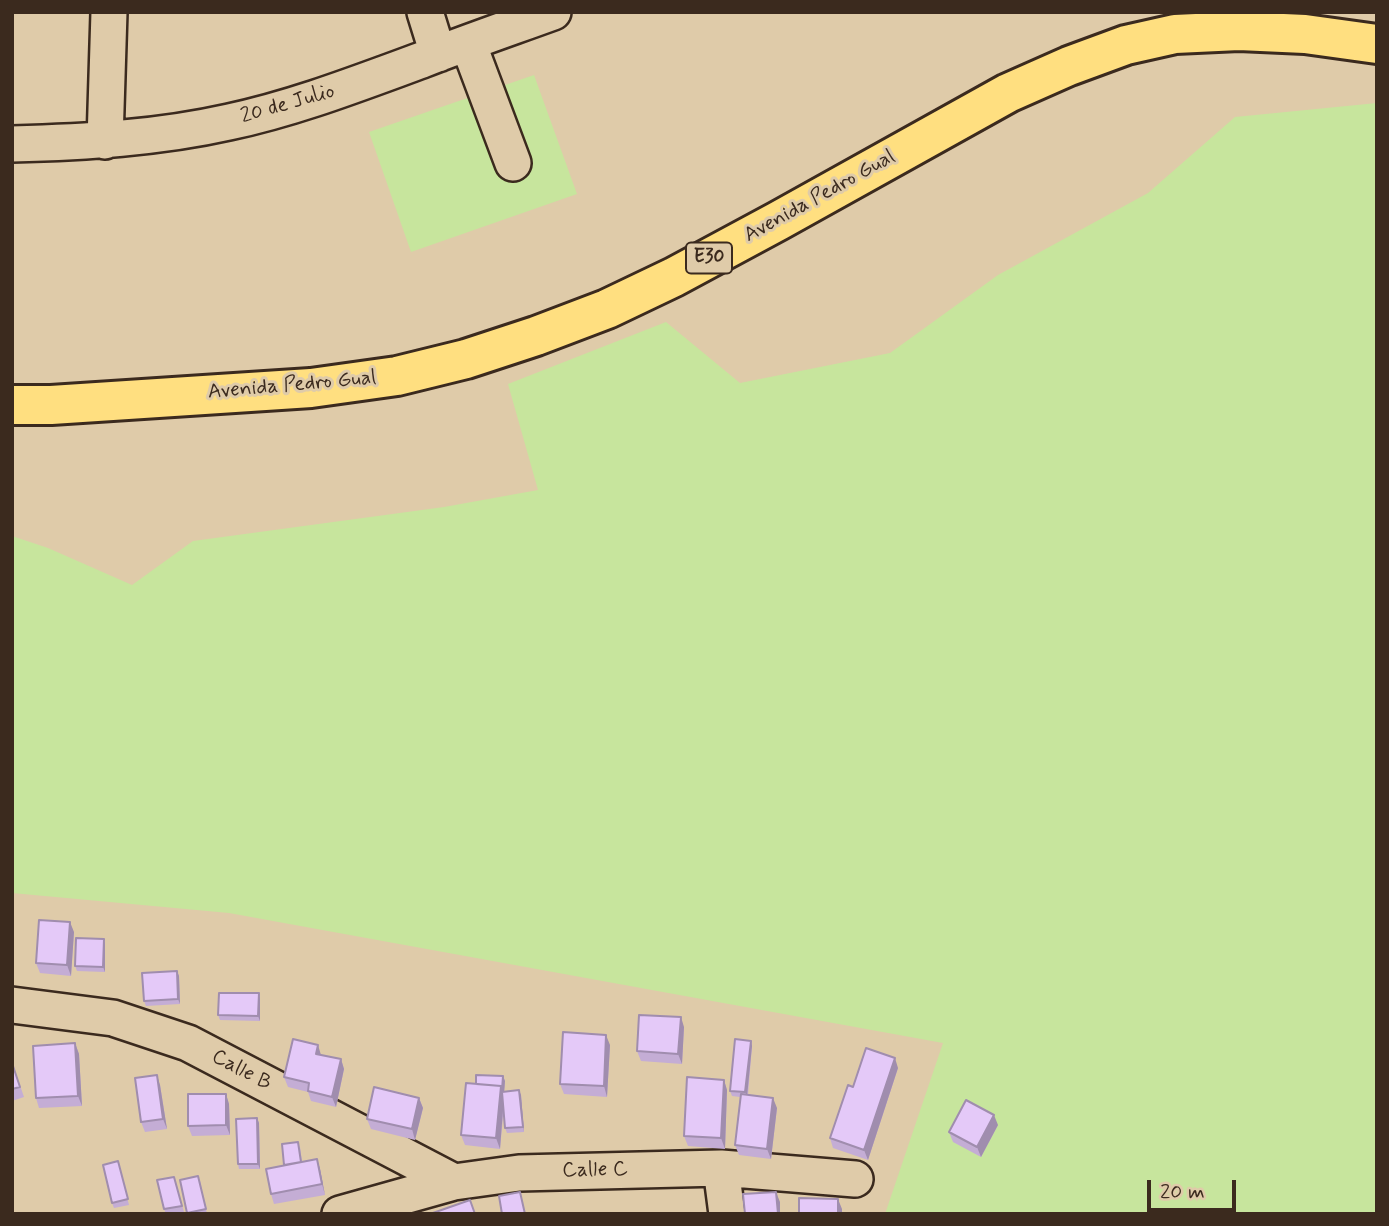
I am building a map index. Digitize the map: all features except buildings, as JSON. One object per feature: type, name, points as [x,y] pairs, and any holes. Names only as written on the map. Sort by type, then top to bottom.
[{"type":"highway","name":"Avenida Pedro Gual","points":[[12,405],[51,405],[311,388],[397,376],[466,359],[607,309],[778,221],[1008,93],[1126,45],[1175,34],[1239,31],[1305,34],[1377,44]]},
{"type":"street","points":[[105,141],[109,12]]},
{"type":"street","points":[[425,12],[453,48],[513,163]]},
{"type":"street","name":"20 de Julio","points":[[12,144],[105,141],[230,122],[354,85],[552,12]]},
{"type":"street","name":"Calle B","points":[[12,1005],[113,1018],[188,1043],[454,1182]]},
{"type":"street","points":[[721,1168],[727,1214]]},
{"type":"street","name":"Calle C","points":[[340,1214],[454,1182],[519,1173],[721,1168],[855,1179]]},
{"type":"green space","points":[[534,75],[577,194],[411,252],[369,132]]},
{"type":"green space","points":[[1377,103],[1377,1214],[885,1214],[943,1043],[229,913],[12,893],[12,536],[48,548],[132,585],[193,541],[444,507],[538,490],[508,384],[666,322],[740,383],[890,353],[998,275],[1148,193],[1235,117]]}]
